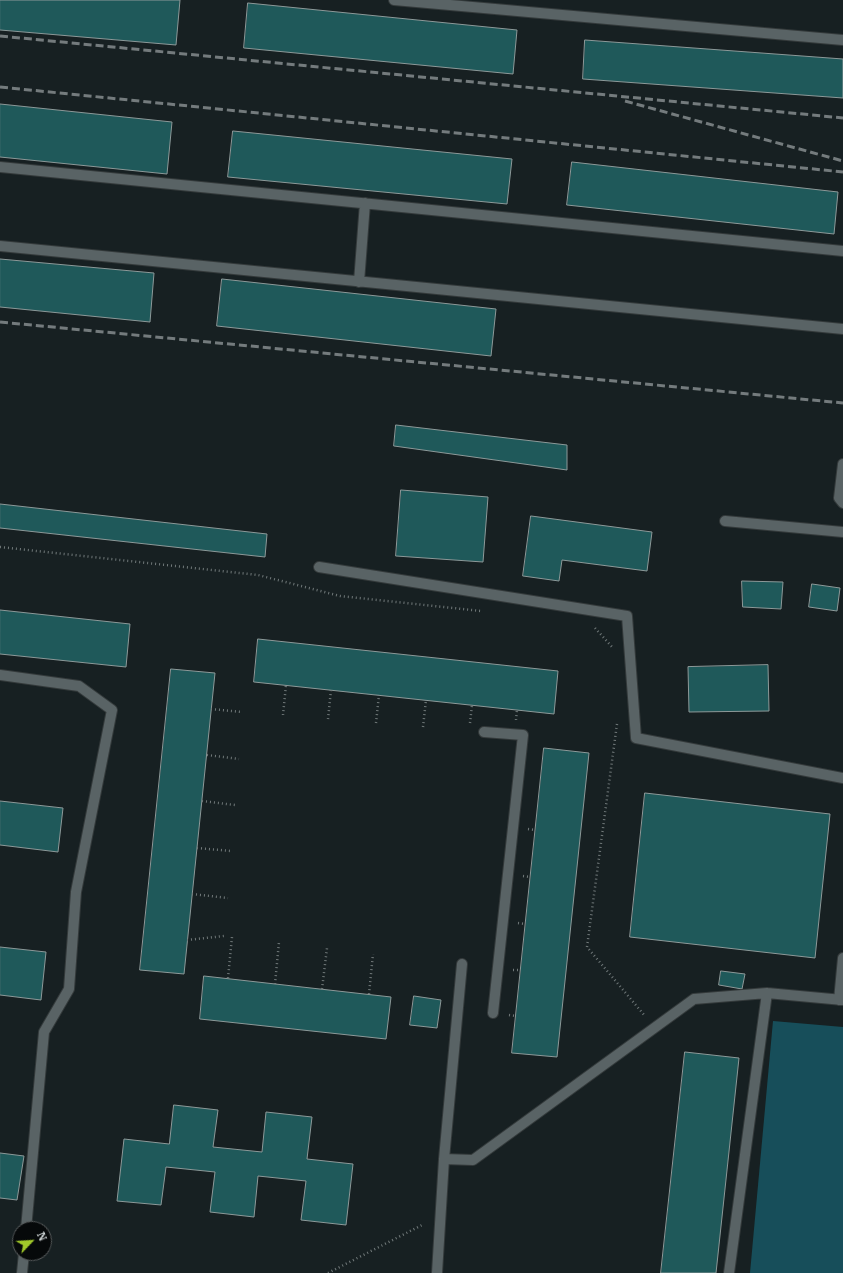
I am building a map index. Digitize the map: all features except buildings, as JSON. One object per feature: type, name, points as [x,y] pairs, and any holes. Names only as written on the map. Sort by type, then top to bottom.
[{"type":"lane","points":[[394,0],[843,40]]},
{"type":"lane","points":[[0,167],[843,251]]},
{"type":"lane","points":[[359,282],[365,203]]},
{"type":"lane","points":[[0,246],[843,329]]},
{"type":"lane","points":[[843,464],[839,498],[843,503]]},
{"type":"lane","points":[[725,522],[843,532]]},
{"type":"lane","points":[[319,567],[627,616],[636,738],[843,778]]},
{"type":"lane","points":[[0,675],[80,686],[112,710],[76,892],[70,989],[44,1032],[27,1221]]},
{"type":"lane","points":[[484,732],[523,735],[493,1013]]},
{"type":"lane","points":[[444,1159],[473,1160],[694,999],[767,993],[841,1000],[843,958]]},
{"type":"lane","points":[[436,1273],[444,1159],[462,964]]},
{"type":"lane","points":[[729,1273],[767,993]]},
{"type":"lane","points":[[22,1273],[23,1261]]},
{"type":"path","points":[[0,547],[258,575],[340,596],[488,612]]},
{"type":"path","points":[[590,623],[615,651]]},
{"type":"path","points":[[283,716],[286,685]]},
{"type":"path","points":[[328,719],[331,690]]},
{"type":"path","points":[[376,723],[379,695]]},
{"type":"path","points":[[423,727],[426,700]]},
{"type":"path","points":[[470,724],[472,705]]},
{"type":"path","points":[[211,709],[242,712]]},
{"type":"path","points":[[618,718],[587,948],[655,1028]]},
{"type":"path","points":[[207,755],[239,758]]},
{"type":"path","points":[[202,802],[235,805]]},
{"type":"path","points":[[197,848],[231,851]]},
{"type":"path","points":[[192,894],[228,898]]},
{"type":"path","points":[[187,940],[224,936]]},
{"type":"path","points":[[228,978],[232,937]]},
{"type":"path","points":[[275,984],[279,942]]},
{"type":"path","points":[[322,989],[327,948]]},
{"type":"path","points":[[369,994],[373,954]]},
{"type":"path","points":[[328,1273],[440,1216]]},
{"type":"shaded area","points":[[773,1021],[843,1027],[843,1273],[750,1273]]},
{"type":"railway","points":[[0,36],[843,118]]},
{"type":"railway","points":[[0,87],[843,172]]},
{"type":"railway","points":[[625,101],[843,161]]},
{"type":"railway","points":[[0,322],[843,403]]}]
